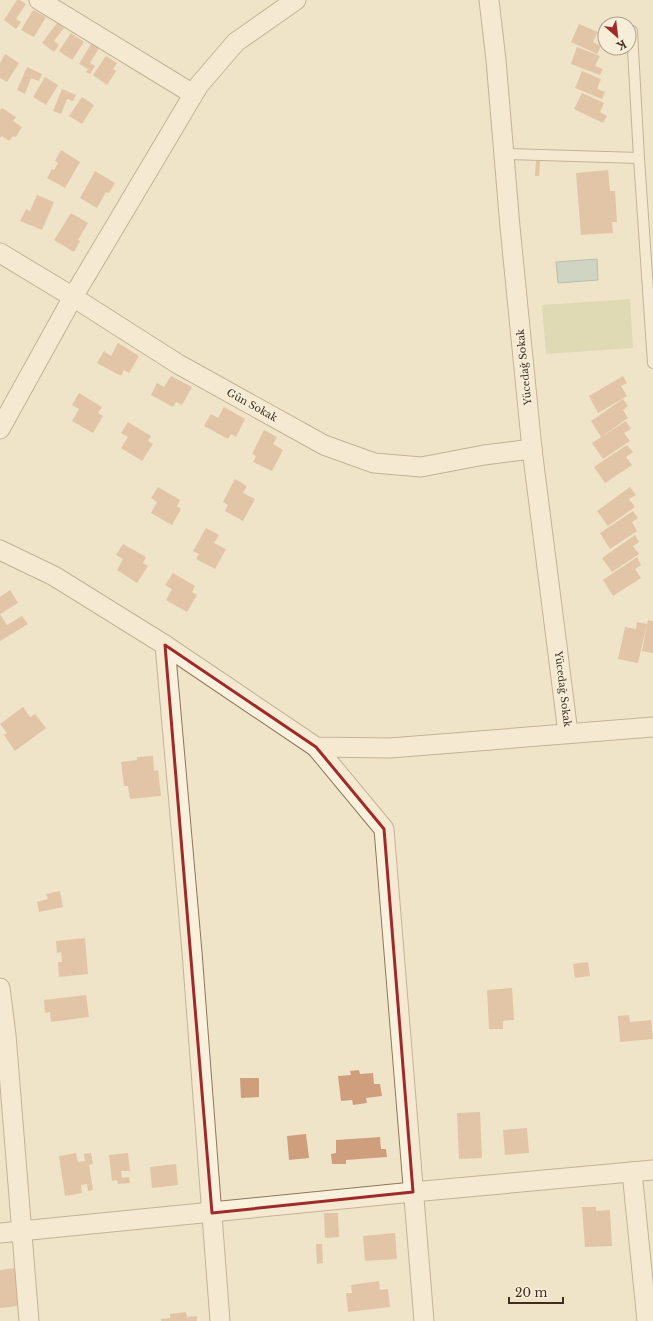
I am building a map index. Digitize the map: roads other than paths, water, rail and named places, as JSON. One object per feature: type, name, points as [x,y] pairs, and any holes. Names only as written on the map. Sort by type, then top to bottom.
[{"type":"street","points":[[39,0],[193,94]]},
{"type":"street","points":[[0,429],[73,297],[199,85],[236,42],[296,0]]},
{"type":"street","name":"Yücedağ Sokak","points":[[489,0],[496,60],[532,449],[568,733]]},
{"type":"street","name":"Gün Sokak","points":[[0,253],[73,297],[178,364],[324,444],[374,463],[421,467],[484,455],[532,449]]},
{"type":"street","points":[[0,550],[54,576],[165,645],[316,747],[384,829],[424,1321]]},
{"type":"street","points":[[165,645],[192,952],[220,1321]]},
{"type":"street","points":[[316,747],[390,748],[653,727]]},
{"type":"street","points":[[0,988],[6,1035],[29,1321]]},
{"type":"street","points":[[0,1233],[653,1170]]},
{"type":"street","points":[[632,1172],[647,1321]]},
{"type":"lane","points":[[633,56],[653,363]]},
{"type":"lane","points":[[504,154],[639,158]]},
{"type":"water","points":[[597,259],[598,280],[558,283],[556,262]]}]
